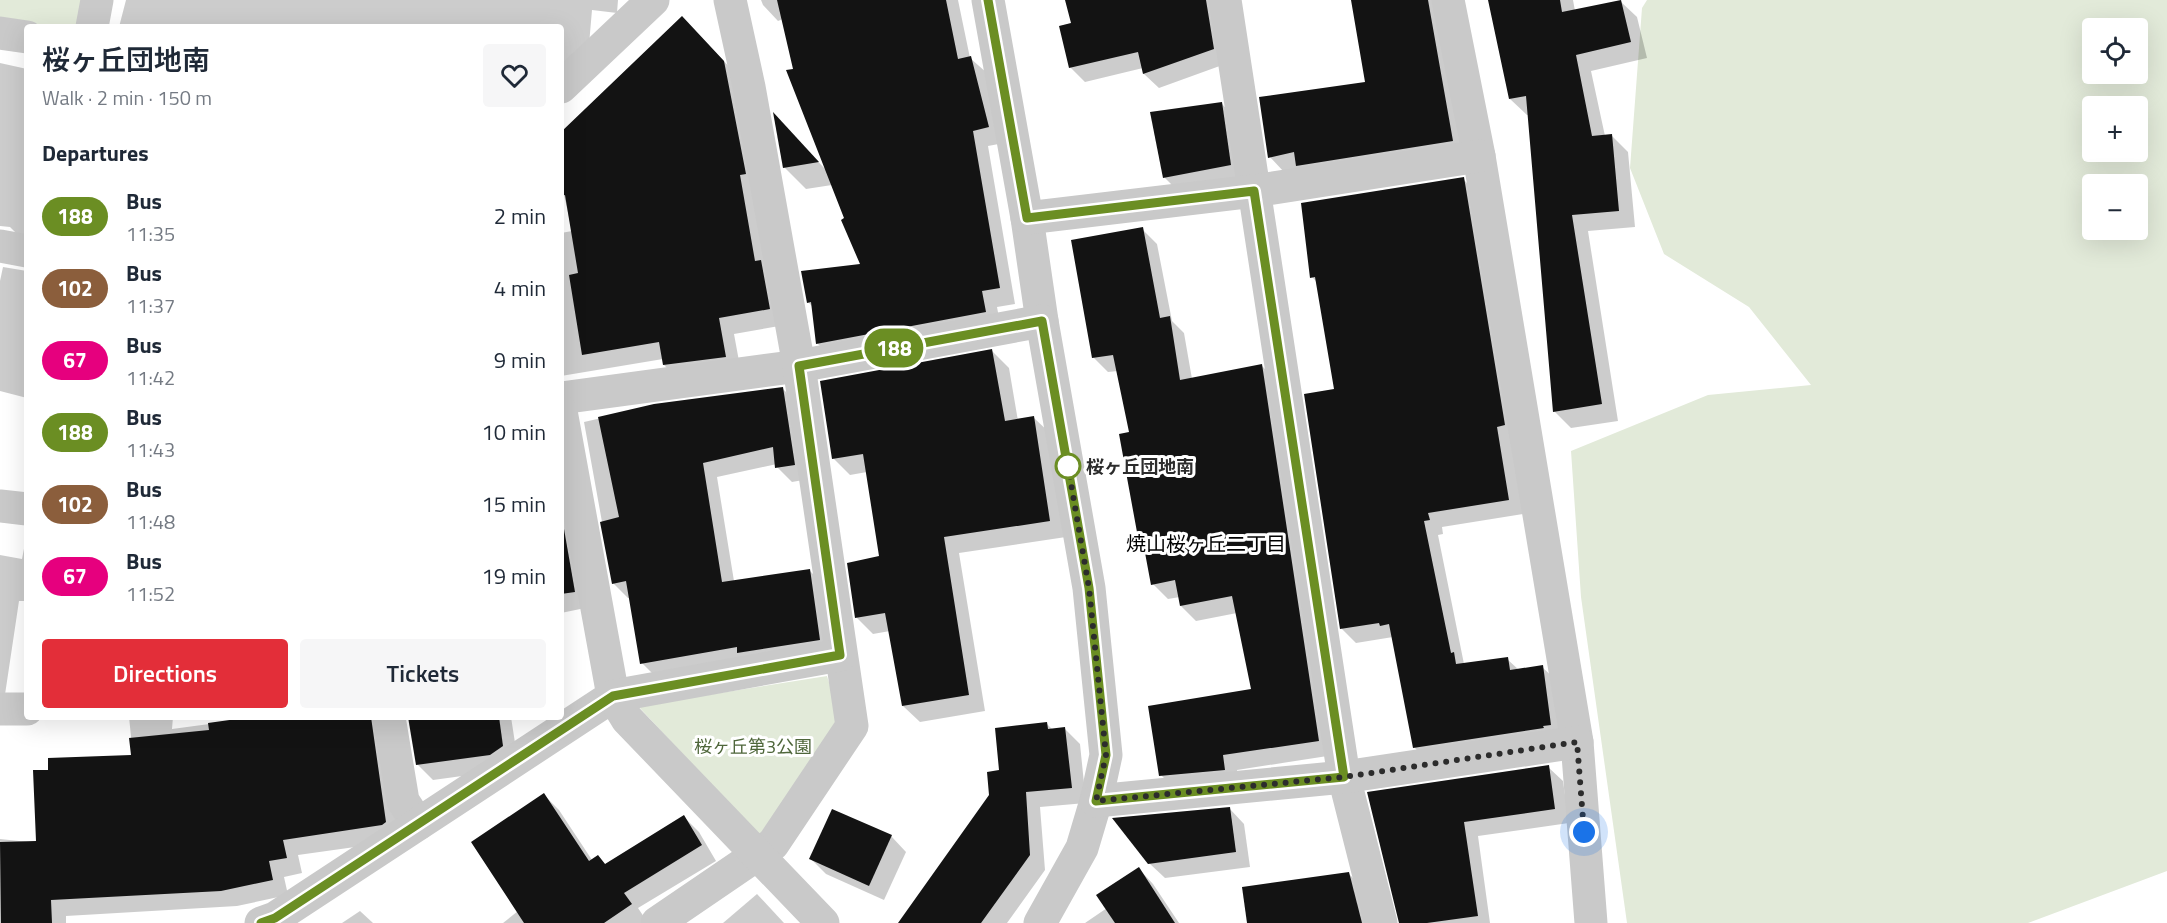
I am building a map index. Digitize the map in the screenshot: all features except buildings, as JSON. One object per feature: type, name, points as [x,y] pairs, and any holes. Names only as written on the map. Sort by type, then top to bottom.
[{"type":"street","points":[[93,24],[97,0]]},
{"type":"street","points":[[564,84],[653,0]]},
{"type":"street","points":[[657,923],[773,844],[852,726],[799,366],[749,87],[730,0]]},
{"type":"street","points":[[988,0],[1089,588],[1106,755],[1083,848],[1040,923]]},
{"type":"street","points":[[1225,0],[1344,777],[1381,923]]},
{"type":"street","points":[[1448,0],[1479,156],[1577,742],[1591,923]]},
{"type":"street","points":[[0,33],[24,37]]},
{"type":"street","points":[[1027,218],[1254,191],[1479,156]]},
{"type":"street","points":[[0,246],[24,250]]},
{"type":"street","points":[[564,398],[799,366],[1042,321]]},
{"type":"street","points":[[564,427],[613,696],[627,719],[823,923]]},
{"type":"street","points":[[0,506],[24,509]]},
{"type":"street","points":[[261,923],[275,918],[613,696],[840,655]]},
{"type":"street","points":[[0,709],[24,709]]},
{"type":"street","points":[[390,720],[403,801],[418,824]]},
{"type":"street","points":[[1096,801],[1344,777],[1577,742]]},
{"type":"green space","points":[[0,0],[83,0],[79,24],[27,24],[0,18]]},
{"type":"green space","points":[[1647,0],[2167,0],[2167,871],[2028,923],[1627,923],[1581,597],[1571,451],[1708,395],[1811,385],[1749,307],[1664,254],[1630,168],[1642,8]]},
{"type":"green space","name":"桜ヶ丘第3公園","points":[[827,676],[842,723],[759,836],[638,706]]},
{"type":"bus line","name":"188","points":[[261,923],[275,918],[613,696],[840,655],[799,366],[1042,321],[1089,588],[1106,755],[1096,801],[1344,777],[1254,191],[1027,218],[988,0]]},
{"type":"place","name":"桜ヶ丘団地南","points":[[1068,466]]},
{"type":"district","name":"焼山桜ヶ丘二丁目","points":[[1206,543]]},
{"type":"route","points":[[1068,466],[1089,588],[1106,755],[1096,801],[1344,777],[1577,742],[1584,832]]}]
